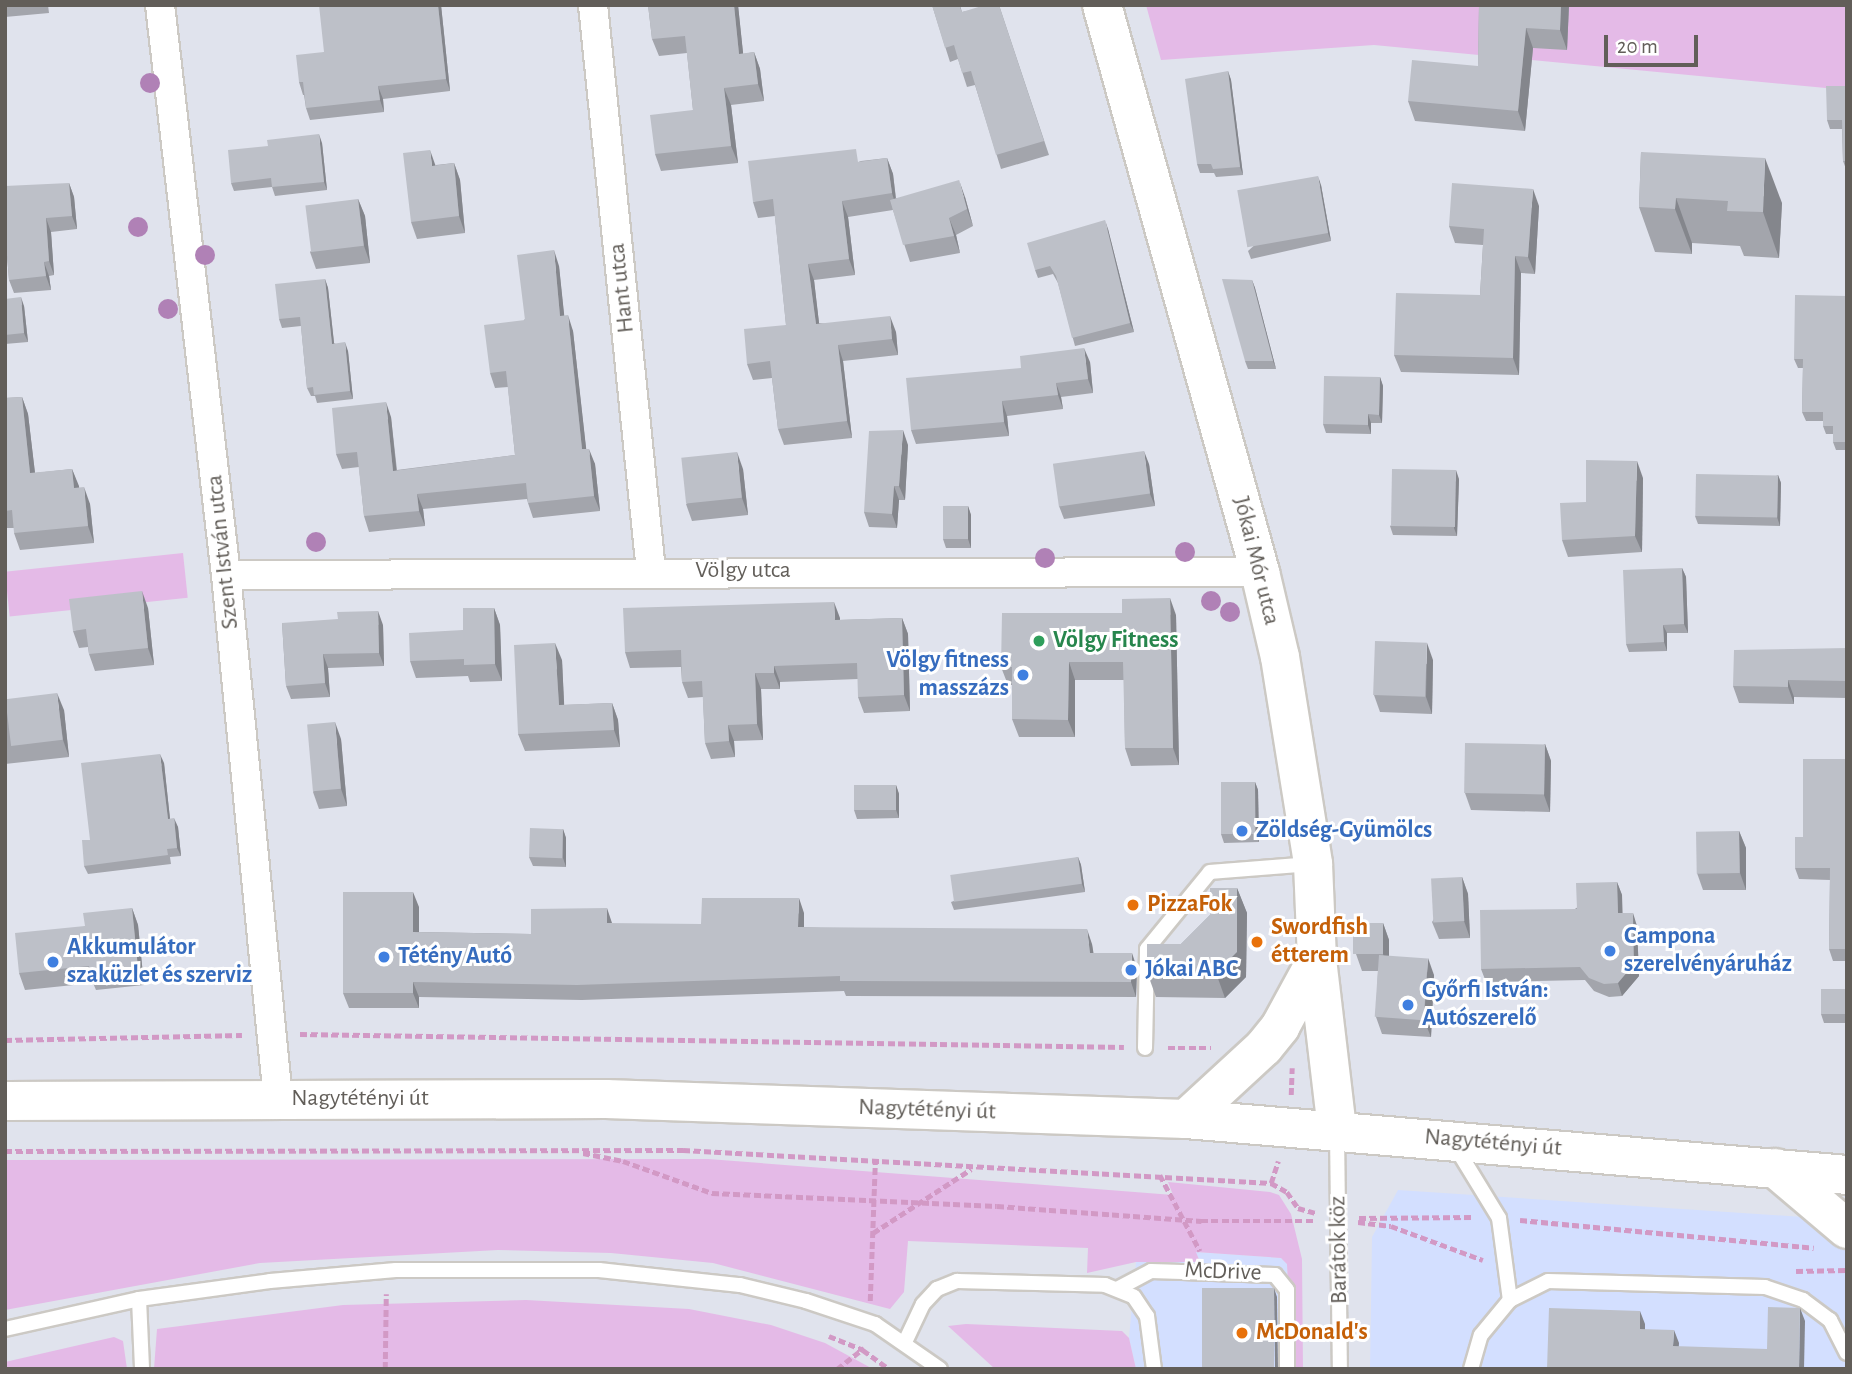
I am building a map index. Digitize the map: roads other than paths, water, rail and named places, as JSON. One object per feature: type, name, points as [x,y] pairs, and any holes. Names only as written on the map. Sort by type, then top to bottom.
[{"type":"main road","name":"Jókai Mór utca","points":[[1102,5],[1260,572],[1293,729],[1313,864],[1317,959],[1336,1130]]},
{"type":"main road","points":[[1186,1119],[1264,1047],[1280,1027],[1317,959]]},
{"type":"main road","name":"Nagytétényi út","points":[[5,1101],[606,1099],[1186,1119],[1451,1139],[1847,1175]]},
{"type":"main road","points":[[1775,1168],[1835,1238]]},
{"type":"street","name":"Szent István utca","points":[[160,5],[226,575],[278,1099]]},
{"type":"street","name":"Hant utca","points":[[593,5],[651,571]]},
{"type":"street","name":"Völgy utca","points":[[226,575],[651,571],[1260,572]]},
{"type":"lane","points":[[1145,1048],[1147,949],[1210,872],[1313,864]]},
{"type":"lane","name":"Barátok köz","points":[[1336,1130],[1340,1369]]},
{"type":"lane","points":[[1451,1139],[1499,1218],[1510,1300]]},
{"type":"lane","points":[[5,1329],[139,1299],[270,1281],[396,1270],[585,1269],[740,1285],[875,1324],[905,1342],[940,1369]]},
{"type":"lane","name":"McDrive","points":[[1119,1288],[1151,1271],[1266,1272],[1286,1284],[1287,1369]]},
{"type":"lane","points":[[905,1342],[923,1304],[937,1289],[957,1281],[1119,1288],[1134,1297],[1147,1316],[1154,1369]]},
{"type":"lane","points":[[1471,1369],[1481,1335],[1510,1300],[1548,1281],[1765,1287],[1803,1300],[1830,1320],[1847,1353]]},
{"type":"lane","points":[[139,1299],[142,1369]]},
{"type":"place","name":"Völgy Fitness","points":[[1039,641]]},
{"type":"place","name":"Völgy fitness masszázs","points":[[1023,675]]},
{"type":"place","name":"Zöldség-Gyümölcs","points":[[1242,831]]},
{"type":"place","name":"PizzaFok","points":[[1133,905]]},
{"type":"place","name":"Swordfish étterem","points":[[1257,942]]},
{"type":"place","name":"Campona szerelvényáruház","points":[[1610,951]]},
{"type":"place","name":"Tétény Autó","points":[[384,957]]},
{"type":"place","name":"Akkumulátor szaküzlet és szerviz","points":[[53,962]]},
{"type":"place","name":"Jókai ABC","points":[[1131,970]]},
{"type":"place","name":"Győrfi István: Autószerelő","points":[[1408,1005]]},
{"type":"place","name":"McDonald's","points":[[1242,1333]]}]
